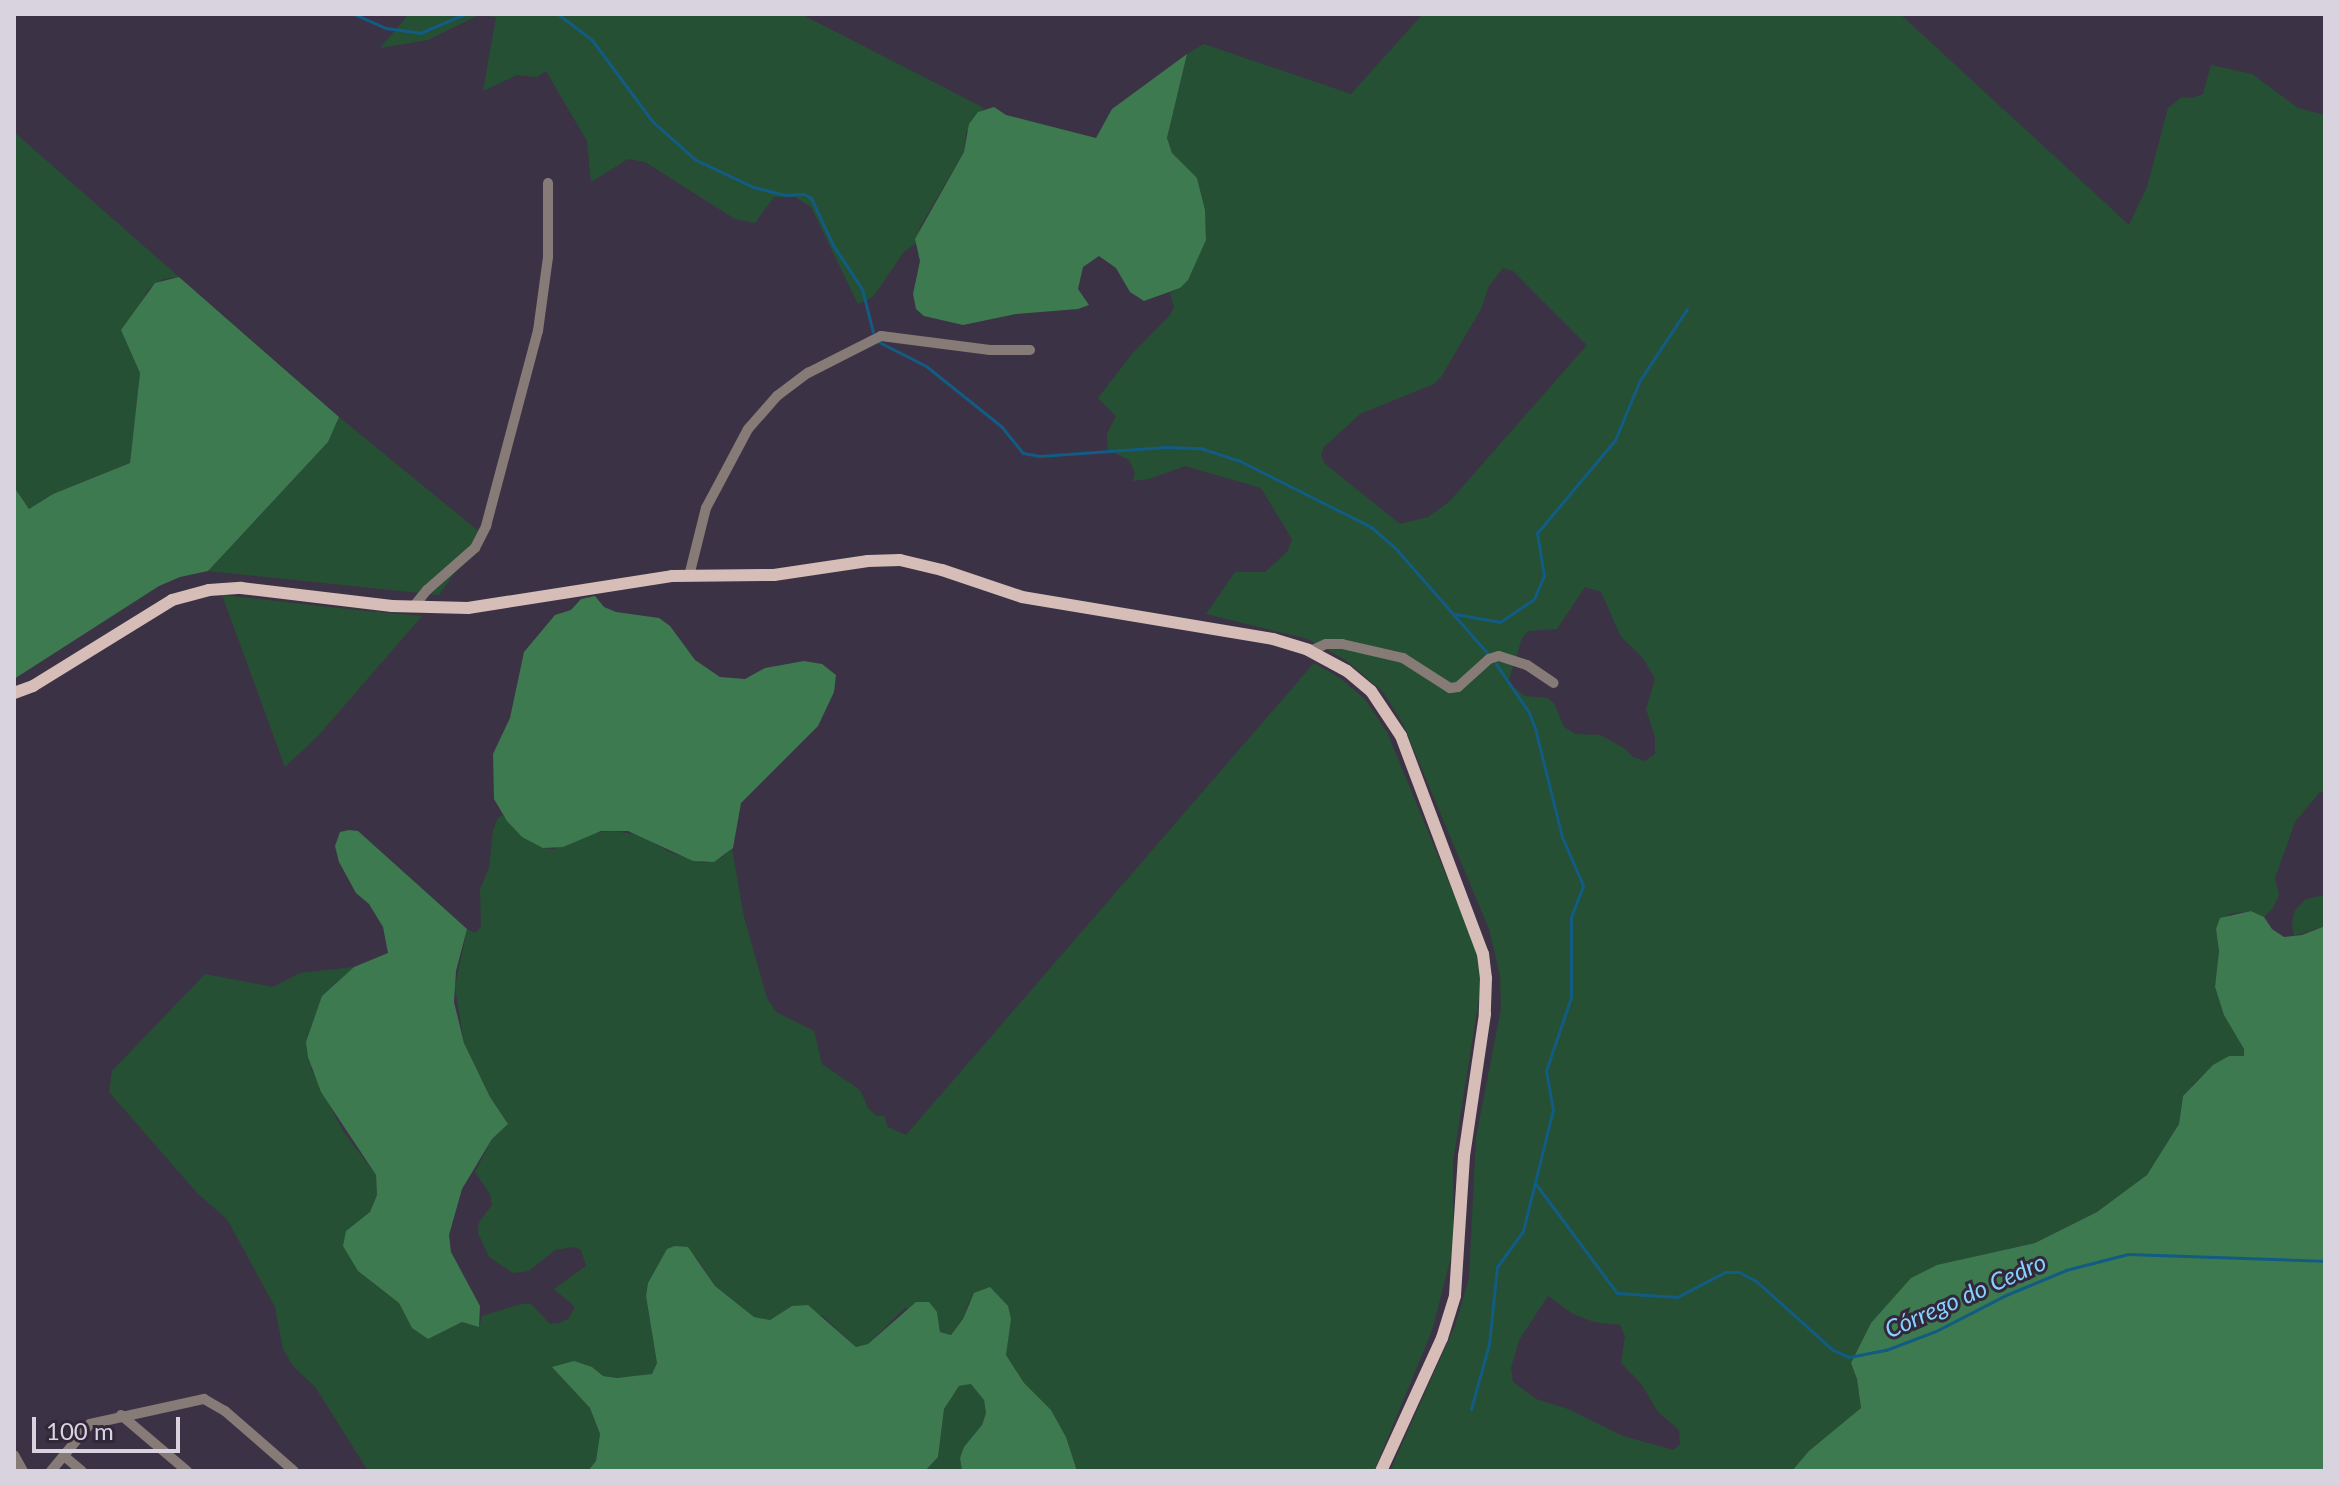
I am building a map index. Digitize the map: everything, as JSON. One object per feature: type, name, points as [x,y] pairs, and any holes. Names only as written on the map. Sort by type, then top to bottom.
[{"type":"main road","points":[[14,693],[33,686],[154,610],[193,593],[241,588],[414,606],[505,605],[689,576],[774,575],[868,561],[900,560],[942,570],[1022,597],[1200,626],[1310,651],[1347,671],[1371,691],[1388,712],[1401,736],[1483,954],[1486,978],[1485,1014],[1464,1156],[1455,1296],[1442,1338],[1381,1471]]},
{"type":"street","points":[[414,606],[427,590],[475,548],[486,526],[538,331],[548,257],[548,183]]},
{"type":"street","points":[[689,576],[706,508],[741,441],[760,412],[808,373],[881,336],[990,350],[1030,350]]},
{"type":"street","points":[[1310,651],[1326,644],[1342,644],[1403,658],[1450,688],[1458,687],[1489,659],[1499,656],[1527,665],[1554,683]]},
{"type":"street","points":[[51,1471],[90,1424],[204,1399],[225,1411],[294,1471]]},
{"type":"street","points":[[121,1415],[187,1471]]},
{"type":"street","points":[[14,1455],[23,1471]]},
{"type":"street","points":[[64,1456],[82,1471]]},
{"type":"green space","points":[[409,14],[801,14],[984,108],[966,133],[964,152],[920,227],[916,243],[903,253],[873,297],[858,304],[811,207],[795,197],[774,197],[755,223],[735,219],[645,162],[628,159],[591,182],[587,141],[546,71],[537,77],[517,75],[483,91],[496,17],[479,15],[428,40],[380,48]]},
{"type":"green space","points":[[1423,14],[1900,14],[2129,225],[2147,187],[2168,108],[2182,97],[2193,98],[2203,94],[2211,65],[2252,74],[2298,108],[2325,115],[2325,793],[2320,792],[2295,822],[2275,878],[2279,895],[2273,908],[2264,917],[2251,911],[2229,914],[2216,929],[2219,951],[2215,988],[2225,1015],[2244,1049],[2244,1056],[2229,1056],[2197,1080],[2183,1096],[2179,1124],[2147,1176],[2097,1212],[2035,1243],[1977,1256],[1871,1323],[1851,1363],[1861,1408],[1810,1451],[1792,1471],[1390,1471],[1455,1326],[1469,1278],[1476,1137],[1501,1009],[1500,975],[1489,929],[1403,724],[1383,692],[1347,661],[1308,639],[1206,614],[1235,572],[1265,572],[1287,552],[1292,539],[1261,488],[1185,466],[1149,479],[1133,481],[1135,473],[1129,460],[1108,450],[1107,434],[1116,416],[1098,398],[1132,354],[1170,315],[1174,307],[1170,293],[1180,288],[1206,240],[1205,210],[1197,178],[1172,153],[1167,138],[1187,54],[1204,44],[1351,94]],"holes":[[[1503,268],[1513,271],[1587,345],[1449,502],[1428,517],[1400,524],[1325,464],[1321,455],[1324,447],[1360,414],[1434,384],[1481,309],[1489,286]],[[1585,587],[1601,592],[1621,637],[1643,658],[1655,679],[1646,709],[1655,737],[1655,754],[1645,761],[1633,757],[1624,748],[1600,735],[1575,734],[1564,727],[1554,703],[1547,698],[1525,696],[1508,683],[1522,638],[1528,631],[1557,629]],[[1548,1296],[1573,1314],[1594,1322],[1620,1325],[1625,1336],[1621,1363],[1640,1382],[1658,1412],[1679,1430],[1680,1444],[1673,1450],[1623,1436],[1568,1409],[1536,1399],[1513,1382],[1511,1368],[1519,1340]]]},
{"type":"green space","points":[[1187,54],[1167,138],[1172,153],[1197,178],[1205,210],[1206,240],[1188,280],[1180,288],[1144,301],[1130,292],[1116,268],[1099,256],[1083,267],[1078,289],[1089,305],[1078,309],[1016,314],[963,325],[924,316],[916,309],[913,294],[920,261],[915,239],[964,152],[969,124],[978,112],[994,107],[1006,115],[1096,138],[1112,109]]},
{"type":"green space","points":[[14,132],[179,277],[163,279],[148,290],[133,318],[121,330],[140,373],[130,463],[53,494],[29,509],[14,487]]},
{"type":"green space","points":[[179,277],[339,417],[328,442],[208,571],[180,577],[159,586],[14,679],[14,487],[29,509],[53,494],[130,463],[140,373],[121,330],[155,283]]},
{"type":"green space","points":[[339,417],[482,534],[439,595],[208,571],[328,442]]},
{"type":"green space","points":[[222,595],[422,616],[318,736],[285,767]]},
{"type":"green space","points":[[595,596],[604,607],[616,612],[659,618],[670,626],[695,660],[720,677],[745,679],[765,668],[804,661],[822,664],[836,675],[834,692],[818,726],[741,803],[733,848],[714,862],[693,861],[628,831],[601,831],[563,847],[543,848],[522,837],[507,821],[494,799],[493,754],[510,718],[524,652],[555,615],[571,610],[581,599]]},
{"type":"green space","points":[[1314,663],[1340,678],[1365,699],[1387,732],[1476,948],[1482,980],[1453,1161],[1453,1249],[1432,1331],[1374,1471],[1077,1471],[1066,1437],[1051,1410],[1024,1383],[1006,1355],[1010,1319],[969,1301],[963,1319],[951,1335],[940,1332],[937,1312],[905,1308],[868,1344],[856,1347],[823,1316],[792,1306],[770,1320],[754,1317],[715,1286],[696,1257],[661,1260],[648,1283],[646,1296],[657,1363],[652,1374],[630,1379],[603,1376],[592,1367],[553,1367],[590,1408],[600,1434],[596,1461],[588,1471],[368,1471],[316,1388],[293,1366],[283,1349],[275,1307],[227,1219],[198,1194],[109,1092],[112,1071],[205,974],[273,987],[300,973],[354,967],[322,996],[311,1069],[343,1131],[376,1175],[377,1195],[370,1212],[346,1232],[358,1271],[399,1303],[412,1328],[428,1339],[462,1322],[479,1327],[482,1316],[521,1304],[531,1304],[550,1324],[559,1323],[568,1319],[575,1307],[554,1289],[586,1266],[581,1250],[574,1247],[555,1250],[529,1271],[513,1273],[489,1257],[478,1233],[479,1222],[492,1205],[490,1194],[475,1172],[492,1139],[508,1124],[490,1097],[464,1043],[455,987],[467,929],[475,933],[481,927],[480,889],[489,868],[493,830],[498,818],[502,815],[543,848],[553,849],[588,834],[613,831],[640,835],[669,852],[704,863],[721,858],[732,849],[744,917],[767,998],[776,1012],[814,1031],[822,1064],[860,1090],[868,1108],[877,1116],[884,1116],[888,1127],[906,1135]]},
{"type":"green space","points":[[358,831],[467,929],[456,971],[454,1002],[464,1043],[490,1097],[508,1124],[492,1139],[462,1189],[449,1235],[451,1252],[480,1306],[479,1327],[462,1322],[428,1339],[412,1328],[399,1303],[358,1271],[343,1246],[346,1231],[370,1212],[377,1195],[376,1175],[321,1092],[308,1057],[306,1042],[322,996],[354,967],[388,953],[383,927],[369,904],[356,893],[339,862],[335,846],[340,832]]},
{"type":"green space","points":[[2325,895],[2325,926],[2294,936],[2292,922],[2295,910],[2306,899]]},
{"type":"green space","points":[[2251,911],[2264,917],[2272,929],[2284,937],[2302,935],[2325,926],[2325,1471],[1792,1471],[1809,1451],[1861,1408],[1851,1363],[1871,1323],[1911,1278],[1937,1265],[2035,1243],[2097,1212],[2147,1175],[2179,1124],[2183,1096],[2213,1065],[2229,1056],[2244,1056],[2244,1049],[2224,1015],[2215,987],[2219,951],[2216,929],[2220,918]]},
{"type":"green space","points":[[688,1247],[715,1286],[754,1317],[770,1320],[792,1306],[808,1305],[856,1347],[868,1344],[916,1302],[929,1302],[937,1312],[940,1332],[951,1335],[963,1319],[974,1293],[990,1287],[1008,1306],[1011,1319],[1006,1355],[1024,1383],[1051,1410],[1066,1437],[1077,1471],[962,1471],[960,1458],[964,1447],[982,1425],[986,1413],[984,1400],[971,1384],[959,1386],[944,1409],[938,1457],[925,1471],[588,1471],[596,1461],[600,1434],[590,1408],[552,1367],[574,1361],[592,1367],[603,1376],[617,1378],[652,1374],[657,1363],[646,1296],[648,1283],[667,1249]]},
{"type":"green space","points":[[972,1384],[984,1400],[986,1413],[982,1425],[964,1448],[960,1458],[962,1471],[925,1471],[938,1457],[944,1409],[959,1386]]},
{"type":"waterway","name":"Córrego do Cedro","points":[[354,14],[386,28],[420,33],[465,14]]},
{"type":"waterway","name":"Córrego do Cedro","points":[[558,14],[592,40],[653,122],[696,160],[753,187],[784,195],[804,194],[811,198],[833,245],[862,289],[873,332]]},
{"type":"waterway","points":[[1455,614],[1500,622],[1534,599],[1544,576],[1537,533],[1615,440],[1640,380],[1687,309]]},
{"type":"waterway","name":"Córrego do Cedro","points":[[877,341],[926,366],[1001,426],[1023,453],[1040,456],[1166,447],[1200,448],[1238,460],[1371,527],[1397,550],[1488,654]]},
{"type":"waterway","name":"Córrego do Cedro","points":[[1471,1409],[1489,1344],[1497,1267],[1523,1231],[1553,1110],[1546,1071],[1571,997],[1571,917],[1583,885],[1562,837],[1535,728],[1528,711],[1496,664]]},
{"type":"waterway","name":"Córrego do Cedro","points":[[1535,1183],[1617,1293],[1677,1297],[1725,1272],[1739,1272],[1756,1281],[1833,1350],[1849,1357],[1886,1350],[1936,1331],[2006,1295],[2066,1270],[2128,1254],[2325,1261]]}]
